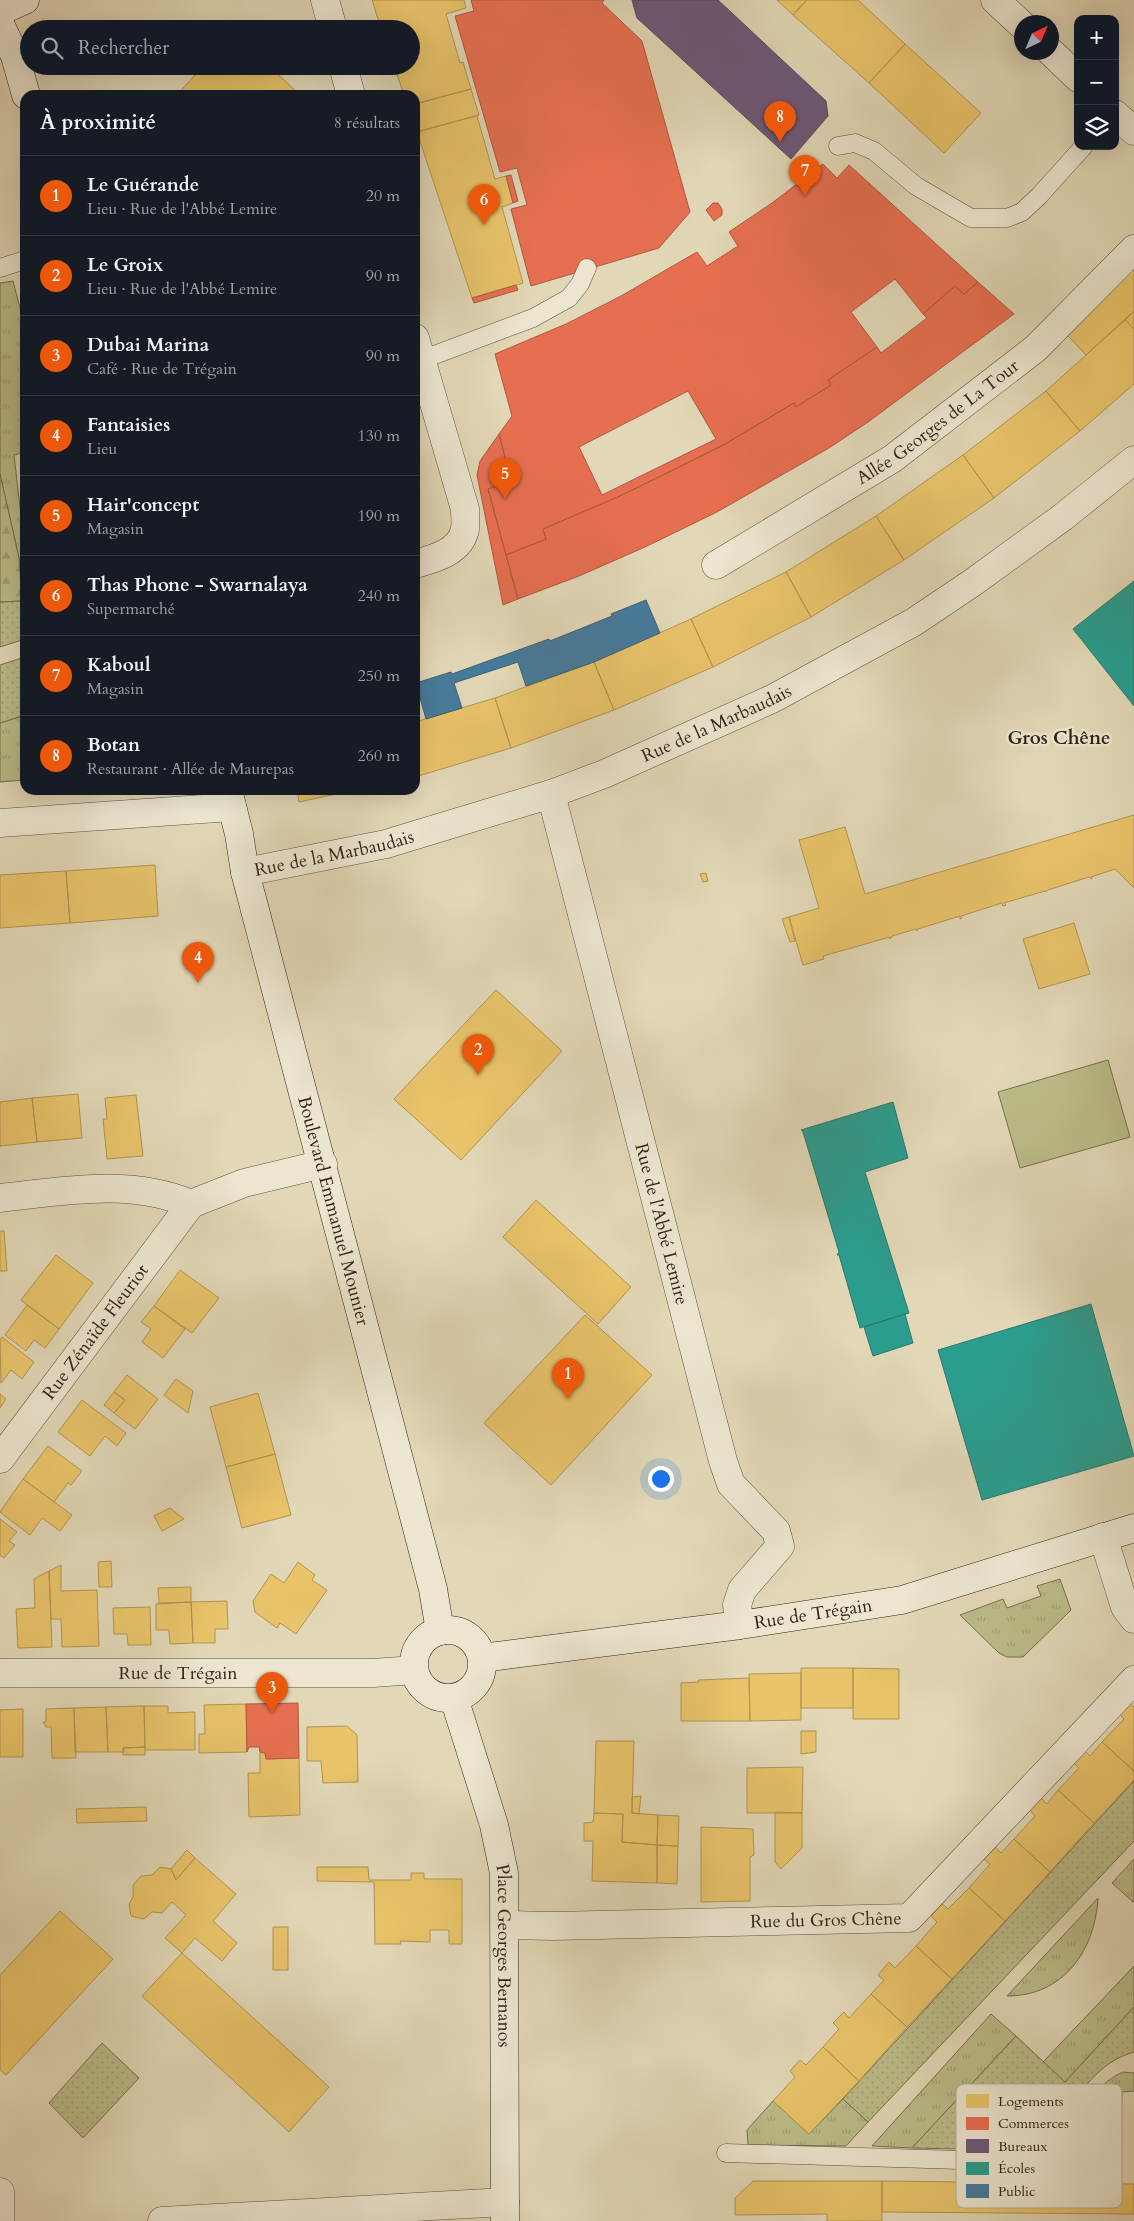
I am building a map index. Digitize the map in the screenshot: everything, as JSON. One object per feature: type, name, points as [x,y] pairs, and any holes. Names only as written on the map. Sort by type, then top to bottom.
[{"type":"street","points":[[0,11],[25,0]]},
{"type":"street","points":[[325,0],[331,20]]},
{"type":"street","points":[[996,0],[1014,17]]},
{"type":"street","points":[[0,24],[15,56],[20,74]]},
{"type":"street","points":[[1059,60],[1074,74]]},
{"type":"street","points":[[20,75],[25,90]]},
{"type":"street","points":[[345,75],[350,90]]},
{"type":"street","points":[[1119,118],[1134,131]]},
{"type":"street","name":"Allée Georges de La Tour","points":[[716,565],[892,459],[1035,349],[1134,249]]},
{"type":"street","points":[[420,356],[465,509],[465,531],[456,546],[438,558],[420,563]]},
{"type":"street","name":"Rue de la Marbaudais","points":[[245,872],[386,844],[550,794],[604,774],[772,699],[914,622],[972,583],[1063,516],[1134,460]]},
{"type":"street","name":"Rue de l'Abbé Lemire","points":[[550,794],[723,1461],[731,1484],[776,1531],[780,1546],[742,1590],[737,1605],[740,1625]]},
{"type":"street","points":[[0,823],[230,798]]},
{"type":"street","name":"Boulevard Emmanuel Mounier","points":[[230,798],[239,834],[245,872],[433,1589],[440,1631]]},
{"type":"street","points":[[0,1198],[111,1187],[173,1196],[191,1204],[244,1183],[323,1164]]},
{"type":"street","name":"Rue Zénaïde Fleuriot","points":[[0,1459],[191,1204]]},
{"type":"street","name":"Rue de Trégain","points":[[482,1658],[740,1625],[902,1600],[1134,1528]]},
{"type":"street","points":[[1103,1537],[1124,1608],[1134,1619]]},
{"type":"street","points":[[451,1630],[471,1639],[478,1648],[482,1658],[482,1669],[473,1688],[454,1698],[441,1698],[428,1692],[419,1682],[414,1670],[415,1656],[421,1643],[429,1636],[440,1631],[451,1630]]},
{"type":"street","name":"Rue de Trégain","points":[[0,1673],[373,1673],[414,1670]]},
{"type":"street","name":"Rue du Gros Chêne","points":[[505,1925],[563,1926],[909,1918],[1134,1680]]},
{"type":"street","name":"Place Georges Bernanos","points":[[454,1698],[494,1825],[504,1873],[505,2212]]},
{"type":"street","points":[[0,2192],[0,2221]]},
{"type":"street","points":[[162,2221],[505,2212]]},
{"type":"lane","points":[[838,146],[856,142],[874,151],[924,191],[971,218],[1006,218],[1022,212],[1080,150]]},
{"type":"lane","points":[[0,268],[20,262]]},
{"type":"lane","points":[[420,349],[517,325],[569,298],[580,284],[587,268]]},
{"type":"lane","points":[[726,2153],[956,2160]]},
{"type":"green space","points":[[13,281],[20,308],[20,453],[14,455],[20,507],[20,572],[19,558],[0,474],[0,283]]},
{"type":"green space","points":[[0,474],[19,558],[20,601],[0,602]]},
{"type":"green space","points":[[20,601],[20,641],[0,647],[0,602]]},
{"type":"green space","points":[[20,659],[20,717],[0,723],[0,665]]},
{"type":"green space","points":[[20,717],[20,780],[0,782],[0,723]]},
{"type":"green space","points":[[1108,1060],[1130,1137],[1020,1168],[998,1092]]},
{"type":"green space","points":[[1060,1579],[1071,1610],[1023,1657],[1007,1657],[999,1653],[960,1615],[1003,1599],[1007,1608],[1041,1596],[1037,1586]]},
{"type":"green space","points":[[1134,1781],[1134,1841],[868,2122],[843,2099]]},
{"type":"green space","points":[[1134,1859],[1134,1901],[1133,1902],[1112,1883]]},
{"type":"green space","points":[[1098,1898],[1096,1917],[1091,1935],[1083,1952],[1073,1966],[1060,1979],[1045,1988],[1027,1994],[1007,1996]]},
{"type":"green space","points":[[1134,1966],[1134,2007],[1065,2082],[1043,2062]]},
{"type":"green space","points":[[1134,2007],[1134,2052],[1118,2058],[1104,2067],[1087,2084],[971,2084],[1016,2036],[1065,2082]]},
{"type":"green space","points":[[991,2014],[1016,2036],[971,2084],[956,2084],[956,2101],[912,2148],[872,2146]]},
{"type":"green space","points":[[102,2043],[139,2078],[83,2138],[49,2103]]},
{"type":"green space","points":[[1123,2072],[1134,2073],[1134,2091],[1122,2092],[1122,2084],[1105,2084],[1114,2076]]},
{"type":"green space","points":[[843,2099],[868,2122],[846,2146],[748,2145],[747,2130],[773,2101],[809,2134]]},
{"type":"green space","points":[[956,2101],[956,2149],[912,2148]]},
{"type":"building: Logements","points":[[372,0],[464,0],[466,8],[446,14],[460,63],[463,62],[471,89],[420,103],[420,90],[402,90],[397,75],[420,75],[420,20],[378,20]]},
{"type":"building: Logements","points":[[777,0],[807,0],[793,15]]},
{"type":"building: Logements","points":[[807,0],[858,0],[905,44],[869,83],[793,15]]},
{"type":"building: Logements","points":[[905,44],[981,113],[944,153],[869,83]]},
{"type":"building: Logements","points":[[195,75],[279,75],[295,90],[181,90]]},
{"type":"building: Logements","points":[[471,89],[479,115],[420,131],[420,103]]},
{"type":"building: Logements","points":[[479,115],[477,116],[495,179],[506,176],[513,203],[502,207],[523,283],[472,298],[420,141],[420,131]]},
{"type":"building: Logements","points":[[1134,266],[1134,311],[1086,355],[1065,333]]},
{"type":"building: Logements","points":[[1134,311],[1134,329],[1125,320]]},
{"type":"building: Logements","points":[[1125,320],[1134,329],[1134,384],[1080,431],[1046,391]]},
{"type":"building: Logements","points":[[1046,391],[1080,431],[994,498],[963,455]]},
{"type":"building: Logements","points":[[963,455],[994,498],[904,560],[876,516]]},
{"type":"building: Logements","points":[[876,516],[904,560],[811,617],[786,572]]},
{"type":"building: Logements","points":[[786,572],[811,617],[713,667],[691,619]]},
{"type":"building: Logements","points":[[691,619],[713,667],[614,710],[594,662]]},
{"type":"building: Logements","points":[[594,662],[614,710],[511,748],[495,698]]},
{"type":"building: Logements","points":[[495,698],[511,748],[420,775],[420,720]]},
{"type":"building: Logements","points":[[298,795],[332,795],[299,802]]},
{"type":"building: Logements","points":[[1134,815],[1134,888],[1115,869],[1091,877],[1092,879],[1089,877],[1046,892],[1004,903],[1006,905],[1003,906],[1002,903],[961,916],[962,918],[960,919],[960,916],[918,929],[917,931],[916,929],[892,936],[890,939],[890,937],[823,956],[824,959],[803,965],[789,917],[819,908],[799,840],[845,827],[865,894]]},
{"type":"building: Logements","points":[[155,865],[158,916],[70,923],[66,871]]},
{"type":"building: Logements","points":[[66,871],[70,923],[0,928],[0,875]]},
{"type":"building: Logements","points":[[706,873],[708,881],[703,882],[700,874]]},
{"type":"building: Logements","points":[[789,917],[795,941],[790,942],[782,919]]},
{"type":"building: Logements","points":[[1074,923],[1090,974],[1039,989],[1023,939]]},
{"type":"building: Logements","points":[[496,990],[562,1051],[461,1160],[394,1099]]},
{"type":"building: Logements","points":[[78,1094],[82,1138],[37,1142],[32,1098]]},
{"type":"building: Logements","points":[[136,1095],[143,1156],[107,1159],[103,1119],[107,1119],[105,1098]]},
{"type":"building: Logements","points":[[32,1098],[37,1142],[0,1146],[0,1102]]},
{"type":"building: Logements","points":[[536,1200],[631,1287],[598,1324],[503,1237]]},
{"type":"building: Logements","points":[[0,1231],[4,1231],[7,1271],[0,1271]]},
{"type":"building: Logements","points":[[56,1255],[93,1283],[59,1329],[21,1300]]},
{"type":"building: Logements","points":[[180,1270],[219,1298],[192,1333],[154,1306]]},
{"type":"building: Logements","points":[[27,1305],[59,1329],[45,1348],[34,1340],[26,1351],[5,1335]]},
{"type":"building: Logements","points":[[154,1306],[185,1329],[163,1358],[142,1342],[151,1329],[141,1322]]},
{"type":"building: Logements","points":[[585,1315],[652,1375],[551,1485],[484,1423]]},
{"type":"building: Logements","points":[[2,1337],[34,1362],[22,1379],[11,1370],[1,1383],[0,1340]]},
{"type":"building: Logements","points":[[127,1375],[158,1399],[135,1429],[114,1413],[125,1400],[114,1392]]},
{"type":"building: Logements","points":[[176,1379],[193,1391],[188,1413],[164,1395]]},
{"type":"building: Logements","points":[[114,1392],[125,1400],[114,1413],[104,1405]]},
{"type":"building: Logements","points":[[258,1393],[275,1454],[226,1467],[210,1407]]},
{"type":"building: Logements","points":[[0,1394],[6,1399],[0,1408]]},
{"type":"building: Logements","points":[[82,1400],[126,1433],[117,1446],[105,1436],[90,1456],[58,1432]]},
{"type":"building: Logements","points":[[48,1446],[82,1471],[71,1485],[68,1483],[54,1502],[23,1479]]},
{"type":"building: Logements","points":[[275,1454],[291,1515],[242,1528],[226,1467]]},
{"type":"building: Logements","points":[[23,1479],[72,1515],[60,1531],[42,1518],[30,1535],[0,1512]]},
{"type":"building: Logements","points":[[170,1508],[184,1519],[162,1531],[154,1516]]},
{"type":"building: Logements","points":[[0,1519],[17,1532],[9,1541],[15,1545],[4,1558],[0,1555]]},
{"type":"building: Logements","points":[[111,1561],[112,1587],[99,1587],[98,1562]]},
{"type":"building: Logements","points":[[298,1562],[315,1575],[312,1580],[327,1590],[296,1634],[280,1623],[277,1628],[255,1612],[253,1601],[271,1574],[284,1583]]},
{"type":"building: Logements","points":[[61,1565],[61,1591],[97,1590],[99,1646],[62,1647],[61,1619],[51,1619],[49,1571]]},
{"type":"building: Logements","points":[[49,1571],[52,1647],[18,1648],[16,1609],[35,1608],[34,1579]]},
{"type":"building: Logements","points":[[191,1587],[191,1602],[159,1603],[158,1588]]},
{"type":"building: Logements","points":[[227,1601],[228,1629],[215,1629],[215,1643],[193,1643],[191,1602]]},
{"type":"building: Logements","points":[[191,1602],[193,1643],[170,1644],[169,1630],[156,1630],[156,1604]]},
{"type":"building: Logements","points":[[150,1607],[151,1645],[128,1645],[127,1634],[114,1634],[113,1608]]},
{"type":"building: Logements","points":[[801,1668],[853,1668],[853,1708],[801,1708]]},
{"type":"building: Logements","points":[[853,1668],[899,1669],[899,1719],[853,1719]]},
{"type":"building: Logements","points":[[801,1673],[801,1720],[750,1721],[749,1674]]},
{"type":"building: Logements","points":[[749,1678],[750,1721],[681,1721],[681,1683],[699,1682],[698,1680]]},
{"type":"building: Logements","points":[[1128,1702],[1134,1707],[1134,1771],[1102,1742],[1124,1719],[1117,1712]]},
{"type":"building: Logements","points":[[246,1704],[247,1752],[199,1753],[199,1734],[205,1734],[204,1705]]},
{"type":"building: Logements","points":[[144,1706],[168,1706],[168,1713],[195,1712],[195,1750],[145,1750]]},
{"type":"building: Logements","points":[[144,1706],[145,1747],[123,1748],[124,1752],[108,1752],[106,1707]]},
{"type":"building: Logements","points":[[106,1707],[108,1752],[75,1752],[74,1708]]},
{"type":"building: Logements","points":[[74,1708],[76,1758],[52,1758],[51,1727],[46,1727],[43,1722],[46,1722],[46,1709]]},
{"type":"building: Logements","points":[[23,1709],[23,1757],[0,1757],[0,1710]]},
{"type":"building: Logements","points":[[347,1726],[357,1735],[358,1782],[323,1783],[321,1761],[307,1761],[307,1727]]},
{"type":"building: Logements","points":[[801,1731],[816,1731],[816,1752],[801,1754]]},
{"type":"building: Logements","points":[[596,1741],[634,1741],[632,1813],[658,1815],[657,1845],[622,1842],[623,1814],[594,1813]]},
{"type":"building: Logements","points":[[1102,1742],[1134,1771],[1134,1780],[1094,1823],[1058,1790],[1079,1768],[1072,1762],[1084,1750],[1090,1756]]},
{"type":"building: Logements","points":[[145,1747],[145,1755],[123,1755],[123,1748]]},
{"type":"building: Logements","points":[[260,1752],[265,1753],[266,1759],[299,1758],[300,1815],[249,1817],[248,1773],[260,1773]]},
{"type":"building: Logements","points":[[803,1767],[802,1813],[747,1813],[747,1768]]},
{"type":"building: Logements","points":[[1058,1790],[1094,1823],[1050,1872],[1014,1839],[1035,1816],[1029,1809],[1040,1797],[1047,1804]]},
{"type":"building: Logements","points":[[641,1796],[639,1814],[632,1813],[632,1797]]},
{"type":"building: Logements","points":[[146,1807],[147,1821],[77,1823],[76,1809]]},
{"type":"building: Logements","points":[[775,1812],[802,1813],[802,1848],[781,1869],[775,1862]]},
{"type":"building: Logements","points":[[594,1813],[623,1814],[622,1842],[657,1845],[657,1883],[592,1881],[593,1841],[584,1841],[584,1823],[593,1822]]},
{"type":"building: Logements","points":[[658,1815],[679,1816],[678,1846],[657,1845]]},
{"type":"building: Logements","points":[[701,1827],[753,1829],[754,1855],[750,1857],[750,1901],[701,1902]]},
{"type":"building: Logements","points":[[1014,1839],[1050,1872],[1005,1921],[969,1888],[990,1864],[984,1859],[995,1847],[1001,1853]]},
{"type":"building: Logements","points":[[657,1845],[678,1846],[677,1884],[657,1883]]},
{"type":"building: Logements","points":[[187,1850],[195,1858],[176,1880],[171,1869]]},
{"type":"building: Logements","points":[[195,1858],[236,1894],[213,1921],[237,1943],[222,1961],[195,1938],[182,1953],[165,1938],[186,1915],[172,1902],[162,1913],[152,1912],[144,1919],[131,1916],[129,1904],[133,1897],[133,1885],[141,1876],[152,1875],[160,1867],[171,1869],[176,1880]]},
{"type":"building: Logements","points":[[317,1867],[368,1867],[369,1880],[411,1880],[411,1873],[424,1873],[424,1879],[462,1879],[462,1944],[449,1944],[449,1930],[430,1930],[430,1942],[400,1941],[401,1944],[375,1944],[374,1882],[317,1881]]},
{"type":"building: Logements","points":[[969,1888],[1005,1921],[952,1979],[916,1946],[937,1922],[931,1916],[942,1904],[948,1909]]},
{"type":"building: Logements","points":[[60,1911],[113,1959],[6,2075],[0,2070],[0,1975]]},
{"type":"building: Logements","points":[[273,1927],[288,1927],[288,1970],[273,1970]]},
{"type":"building: Logements","points":[[916,1946],[952,1979],[907,2027],[871,1994],[884,1980],[878,1975],[889,1962],[895,1968]]},
{"type":"building: Logements","points":[[182,1953],[329,2087],[289,2132],[142,1996]]},
{"type":"building: Logements","points":[[871,1994],[907,2027],[859,2081],[823,2047],[839,2029],[833,2023],[844,2012],[849,2018]]},
{"type":"building: Logements","points":[[823,2047],[859,2081],[809,2134],[773,2101],[795,2077],[790,2071],[800,2060],[806,2065]]},
{"type":"building: Logements","points":[[753,2181],[882,2181],[882,2221],[827,2221],[827,2214],[735,2215],[735,2198]]},
{"type":"building: Logements","points":[[882,2181],[956,2182],[956,2208],[1122,2208],[1122,2184],[1134,2184],[1134,2214],[882,2212]]},
{"type":"building: Commerces","points":[[471,0],[604,0],[602,3],[642,41],[690,212],[659,248],[531,286],[511,209],[527,205],[517,168],[500,172],[455,16],[474,11]]},
{"type":"building: Commerces","points":[[823,164],[837,178],[849,165],[978,282],[964,294],[955,286],[923,314],[895,279],[851,312],[877,347],[828,380],[831,385],[796,407],[794,403],[725,444],[620,496],[543,529],[546,539],[506,555],[488,489],[511,481],[499,434],[512,416],[495,354],[566,324],[621,296],[697,252],[707,266],[738,246],[729,232],[772,203]],"holes":[[[688,391],[716,439],[602,495],[579,447]]]},
{"type":"building: Commerces","points":[[511,175],[518,201],[513,203],[506,176]]},
{"type":"building: Commerces","points":[[713,203],[718,203],[722,209],[722,215],[714,221],[706,210]]},
{"type":"building: Commerces","points":[[978,282],[1014,314],[868,422],[829,448],[717,512],[579,576],[518,599],[506,555],[546,539],[543,529],[620,496],[725,444],[794,403],[796,407],[831,385],[828,380],[877,347],[881,353],[927,318],[923,314],[955,286],[964,294]]},
{"type":"building: Commerces","points":[[516,285],[518,290],[474,303],[472,298]]},
{"type":"building: Commerces","points":[[499,434],[511,481],[488,489],[518,599],[503,605],[477,475],[480,461]]},
{"type":"building: Commerces","points":[[298,1703],[299,1758],[266,1759],[265,1753],[260,1752],[259,1747],[249,1747],[247,1752],[246,1704]]},
{"type":"building: Bureaux","points":[[632,0],[718,0],[826,101],[828,116],[791,159],[637,18]]},
{"type":"building: Écoles","points":[[1134,581],[1134,706],[1073,629]]},
{"type":"building: Écoles","points":[[893,1102],[908,1158],[865,1172],[909,1313],[860,1328],[839,1255],[837,1255],[839,1252],[801,1130]]},
{"type":"building: Écoles","points":[[1091,1304],[1134,1456],[982,1500],[938,1350]]},
{"type":"building: Écoles","points":[[905,1314],[913,1343],[873,1356],[864,1327]]},
{"type":"building: Public","points":[[646,600],[660,633],[594,662],[526,686],[518,662],[454,683],[462,708],[426,719],[420,698],[420,682],[451,672],[452,674],[549,639],[550,641],[612,616],[611,614]]},
{"type":"place","name":"Botan","points":[[780,142]]},
{"type":"place","name":"Kaboul","points":[[805,196]]},
{"type":"place","name":"Thas Phone - Swarnalaya","points":[[484,225]]},
{"type":"place","name":"Hair'concept","points":[[505,499]]},
{"type":"place","name":"Fantaisies","points":[[198,983]]},
{"type":"place","name":"Le Groix","points":[[478,1075]]},
{"type":"place","name":"Le Guérande","points":[[568,1399]]},
{"type":"place","name":"Dubai Marina","points":[[272,1713]]},
{"type":"district","name":"Gros Chêne","points":[[1059,737]]}]
